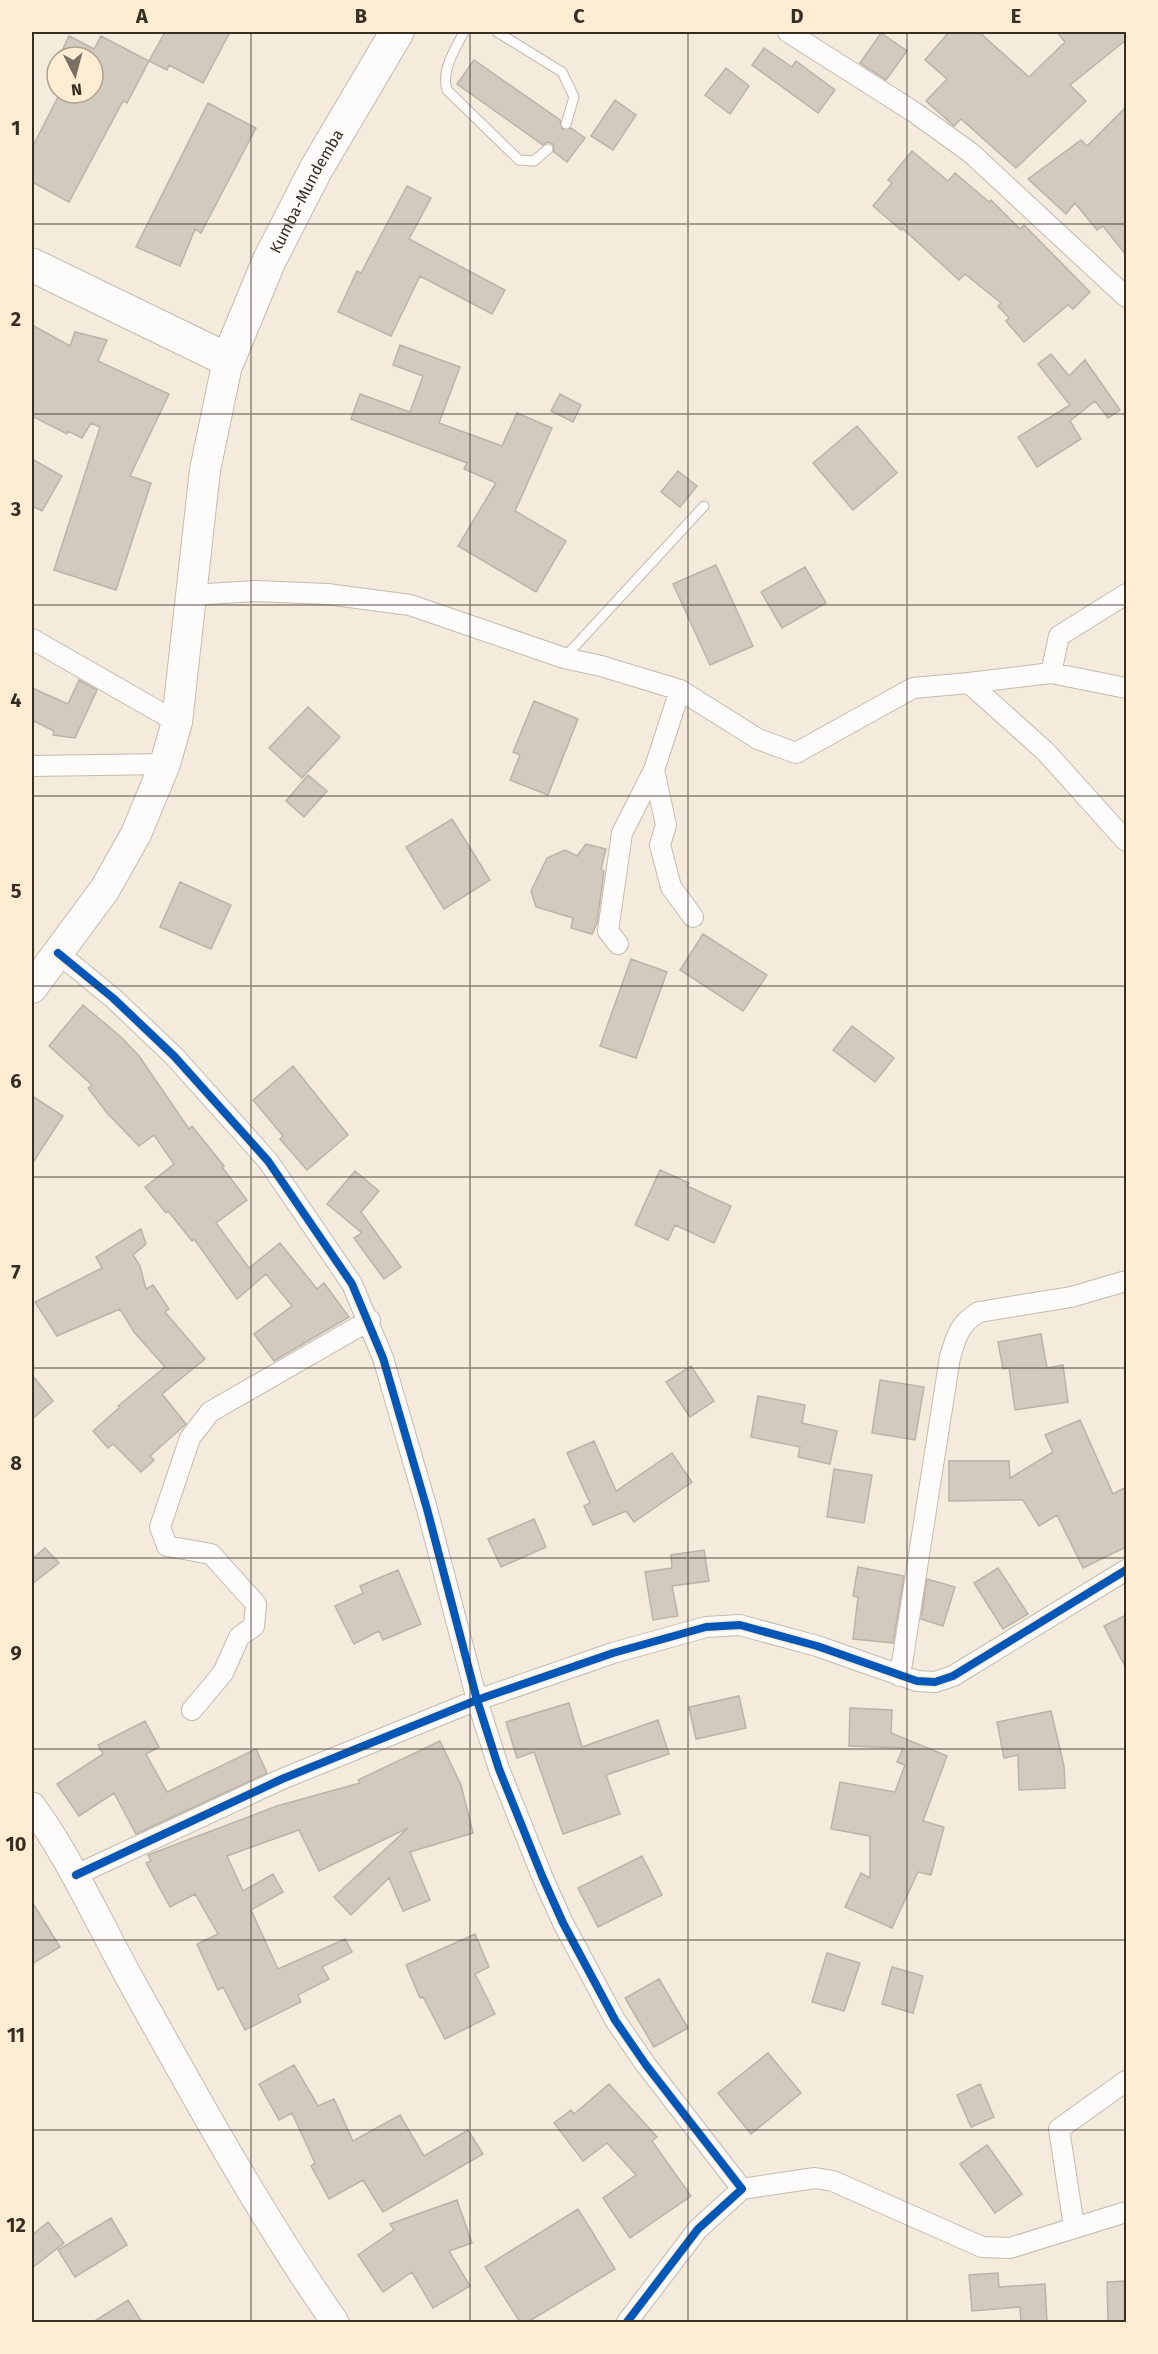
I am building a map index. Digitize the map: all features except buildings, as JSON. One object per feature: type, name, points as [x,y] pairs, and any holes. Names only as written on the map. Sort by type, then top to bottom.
[{"type":"highway","name":"Kumba-Mundemba","points":[[228,360],[270,261],[316,170],[397,32]]},
{"type":"highway","points":[[32,265],[228,360]]},
{"type":"main road","points":[[32,988],[105,889],[136,834],[165,764],[177,722],[205,470],[228,360]]},
{"type":"street","points":[[788,32],[914,112],[971,153],[1126,297]]},
{"type":"street","points":[[190,595],[256,591],[315,593],[410,605],[564,657],[680,690],[758,739],[796,753],[913,688],[1050,673],[1126,688]]},
{"type":"street","points":[[1050,673],[1059,636],[1126,594]]},
{"type":"street","points":[[32,639],[177,722]]},
{"type":"street","points":[[969,683],[1046,752],[1126,841]]},
{"type":"street","points":[[618,944],[608,931],[622,833],[654,770],[680,690]]},
{"type":"street","points":[[32,766],[165,764]]},
{"type":"street","points":[[654,770],[666,825],[660,845],[670,887],[693,917]]},
{"type":"street","points":[[58,953],[113,998],[174,1056],[268,1161],[352,1284],[370,1320],[427,1509],[477,1701],[499,1769],[542,1876],[563,1923],[615,2020],[646,2065],[742,2189]]},
{"type":"street","points":[[900,1676],[950,1357],[957,1333],[966,1320],[979,1312],[1071,1297],[1126,1281]]},
{"type":"street","points":[[192,1710],[223,1673],[239,1637],[254,1626],[256,1604],[211,1554],[167,1546],[160,1527],[190,1438],[210,1412],[370,1320]]},
{"type":"street","points":[[76,1875],[282,1779],[477,1701],[613,1653],[726,1624],[740,1625],[817,1646],[917,1681],[935,1682],[953,1676],[1126,1569]]},
{"type":"street","points":[[32,1806],[76,1875],[125,1970],[219,2141],[335,2322]]},
{"type":"street","points":[[1074,2227],[1059,2129],[1126,2080]]},
{"type":"street","points":[[627,2322],[698,2229],[717,2209],[742,2189],[815,2178],[833,2181],[982,2247],[1010,2248],[1126,2212]]},
{"type":"lane","points":[[464,32],[454,50],[444,80],[447,90],[519,160],[534,161],[549,149]]},
{"type":"lane","points":[[497,32],[562,72],[574,97],[566,124]]},
{"type":"lane","points":[[564,657],[704,506]]},
{"type":"cycle path","points":[[58,953],[113,998],[174,1056],[268,1161],[352,1284],[383,1358],[427,1509],[477,1700],[499,1769],[542,1876],[563,1923],[615,2020],[646,2065],[742,2189],[698,2229],[627,2322]]},
{"type":"cycle path","points":[[76,1875],[282,1779],[477,1700],[613,1653],[706,1627],[740,1625],[817,1646],[917,1681],[935,1682],[953,1676],[1126,1570]]}]
